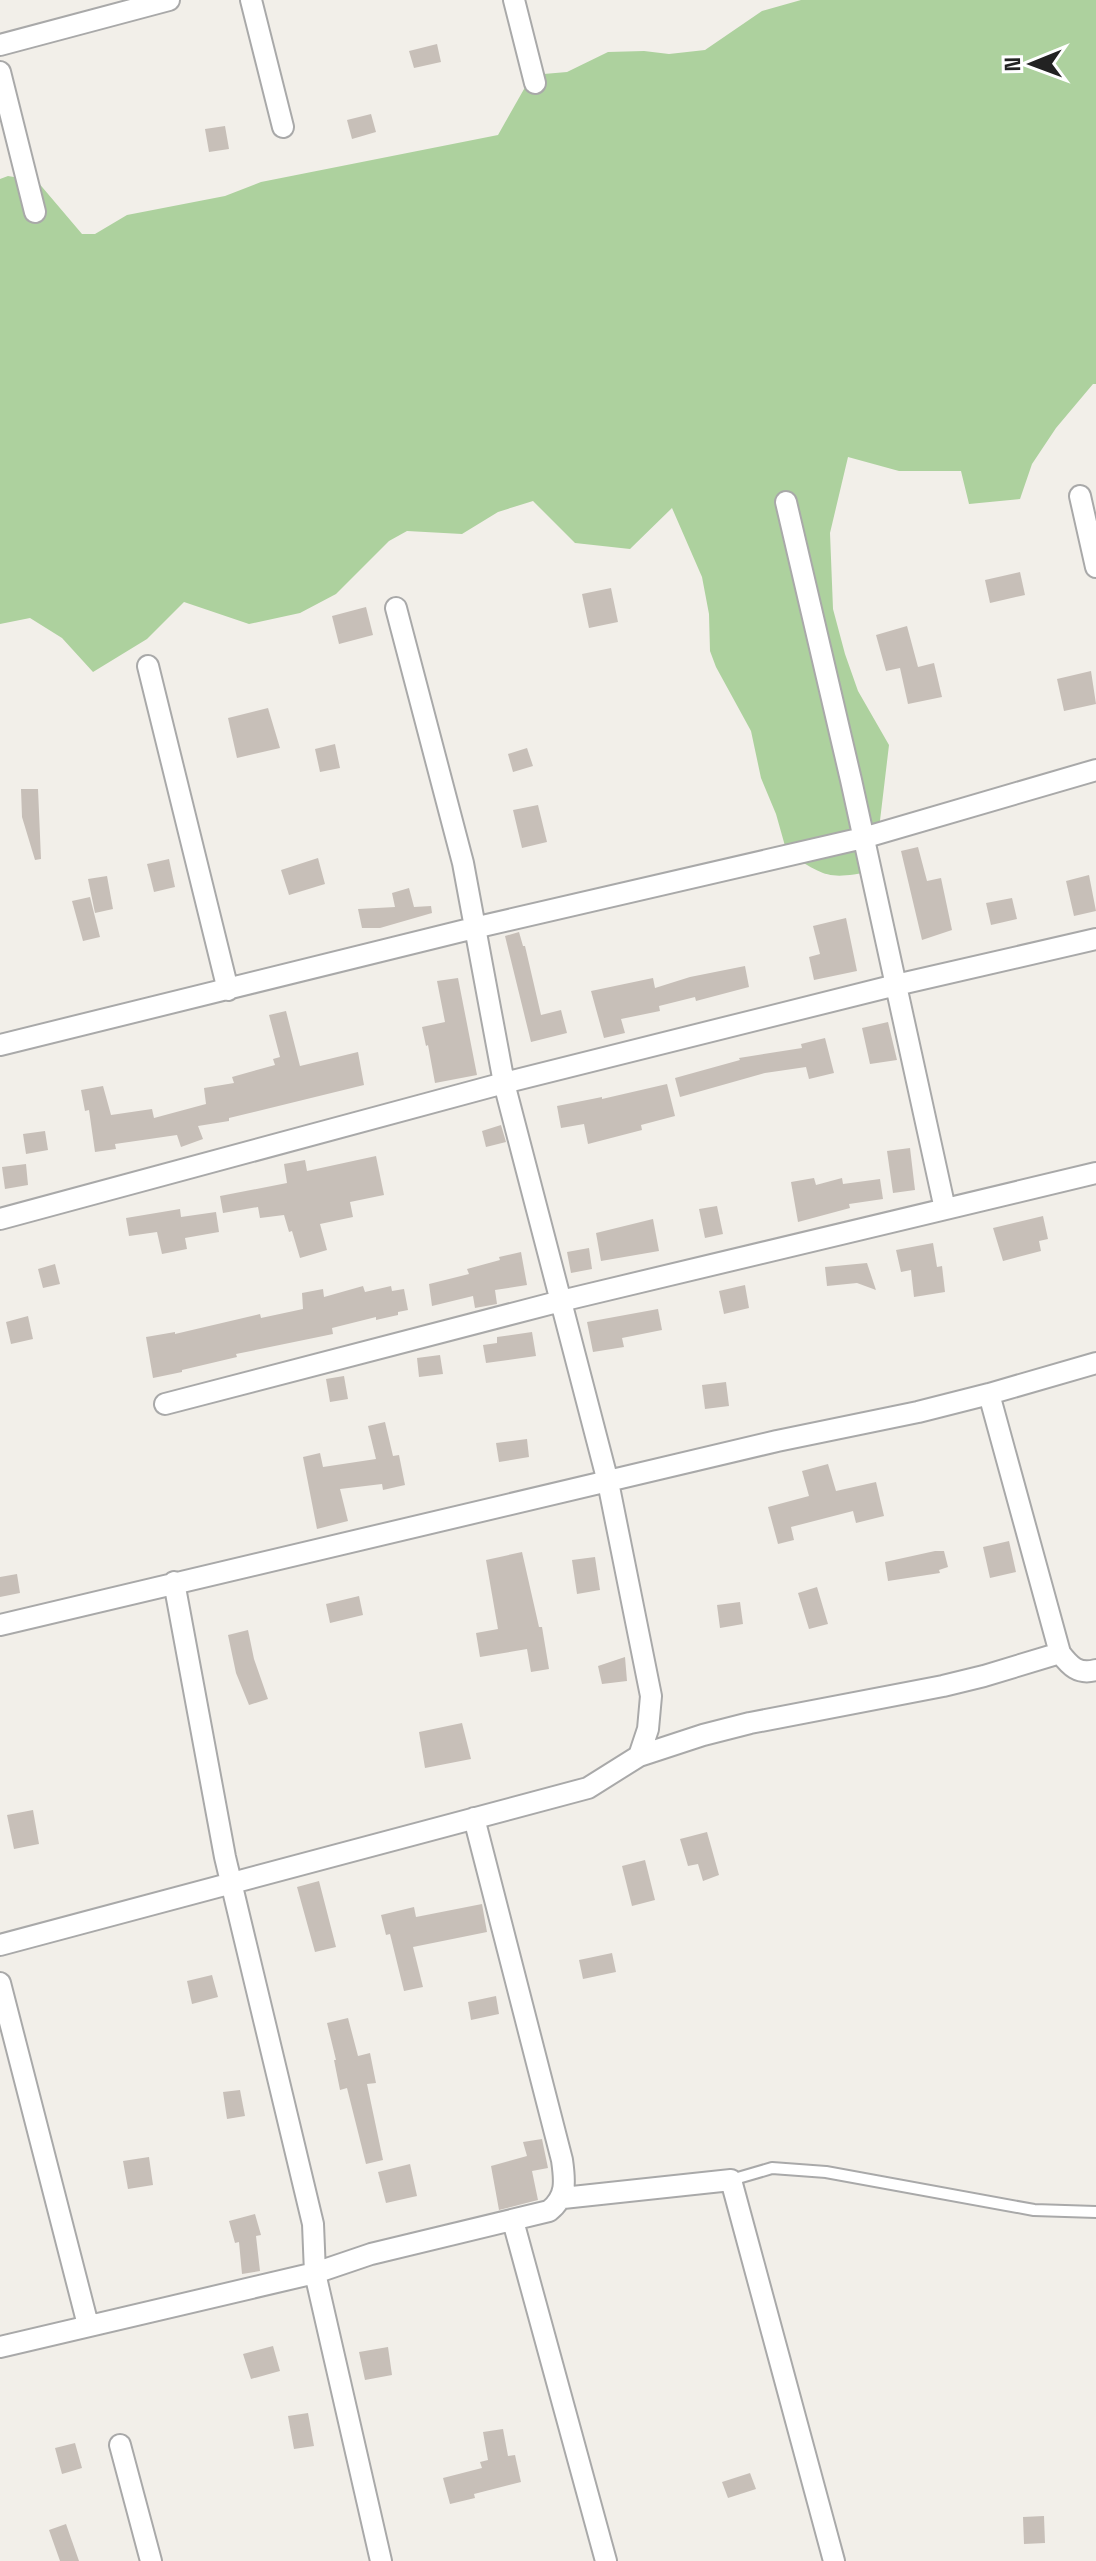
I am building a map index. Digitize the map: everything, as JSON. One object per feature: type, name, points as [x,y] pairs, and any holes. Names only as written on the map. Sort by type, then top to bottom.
[{"type":"street","points":[[0,45],[169,0]]},
{"type":"street","points":[[251,0],[283,127]]},
{"type":"street","points":[[514,0],[535,83]]},
{"type":"street","points":[[0,72],[35,212]]},
{"type":"street","points":[[1080,496],[1096,567]]},
{"type":"street","points":[[786,502],[945,1209]]},
{"type":"street","points":[[396,608],[463,863],[504,1083],[608,1482],[651,1696],[648,1729],[639,1756]]},
{"type":"street","points":[[148,666],[228,990]]},
{"type":"street","points":[[0,1045],[474,928],[863,838],[1096,770]]},
{"type":"street","points":[[0,1219],[504,1083],[896,985],[1096,939]]},
{"type":"street","points":[[165,1404],[561,1301],[1096,1173]]},
{"type":"street","points":[[0,1625],[777,1441],[918,1412],[1096,1363]]},
{"type":"street","points":[[989,1394],[1060,1653],[1070,1667],[1085,1673],[1096,1670]]},
{"type":"street","points":[[174,1582],[225,1857],[313,2224],[315,2273],[381,2561]]},
{"type":"street","points":[[0,1945],[588,1788],[639,1756],[703,1735],[943,1686],[1060,1653]]},
{"type":"street","points":[[474,1818],[562,2160],[565,2179],[563,2198]]},
{"type":"street","points":[[0,1983],[88,2325]]},
{"type":"street","points":[[0,2347],[315,2273],[371,2254],[513,2221],[549,2211],[563,2198],[731,2180],[834,2561]]},
{"type":"street","points":[[513,2221],[606,2561]]},
{"type":"street","points":[[120,2445],[151,2561]]},
{"type":"lane","points":[[731,2180],[772,2168],[826,2172],[1034,2210],[1096,2212]]},
{"type":"green space","points":[[801,0],[1096,0],[1096,384],[1056,428],[1032,464],[1020,499],[969,504],[961,471],[899,471],[848,457],[830,533],[833,609],[858,691],[889,745],[874,871],[836,876],[820,872],[787,853],[761,778],[751,731],[710,651],[709,614],[702,577],[672,508],[630,549],[575,543],[533,501],[498,512],[462,534],[407,531],[389,541],[336,594],[300,613],[249,624],[184,602],[147,639],[93,672],[62,638],[30,618],[0,624],[0,179],[8,176],[37,181],[82,234],[95,234],[127,215],[225,196],[261,182],[498,135],[532,75],[567,72],[608,52],[669,54],[705,50],[762,11]]},
{"type":"building","points":[[437,44],[441,62],[414,68],[409,51]]},
{"type":"building","points":[[371,114],[376,132],[352,139],[347,120]]},
{"type":"building","points":[[225,126],[229,149],[209,152],[205,129]]},
{"type":"building","points":[[1020,572],[1025,595],[990,603],[985,580]]},
{"type":"building","points":[[611,588],[618,622],[589,628],[582,594]]},
{"type":"building","points":[[366,607],[373,635],[339,644],[332,616]]},
{"type":"building","points":[[907,626],[918,667],[934,663],[942,697],[908,704],[900,668],[886,671],[876,635]]},
{"type":"building","points":[[1091,671],[1096,704],[1064,711],[1057,679]]},
{"type":"building","points":[[268,708],[280,748],[237,758],[228,718]]},
{"type":"building","points":[[335,744],[340,768],[320,772],[315,749]]},
{"type":"building","points":[[527,748],[533,766],[513,772],[508,754]]},
{"type":"building","points":[[21,789],[38,789],[41,859],[35,860],[22,817]]},
{"type":"building","points":[[538,805],[547,842],[522,848],[513,810]]},
{"type":"building","points":[[918,847],[927,881],[941,878],[952,930],[922,940],[901,851]]},
{"type":"building","points":[[318,858],[325,884],[289,895],[281,870]]},
{"type":"building","points":[[169,859],[175,887],[154,892],[147,864]]},
{"type":"building","points":[[1089,875],[1096,911],[1074,916],[1066,881]]},
{"type":"building","points":[[107,876],[113,909],[95,913],[88,879]]},
{"type":"building","points":[[409,888],[414,907],[431,906],[432,913],[380,928],[362,928],[358,909],[395,907],[392,893]]},
{"type":"building","points":[[90,897],[100,937],[83,941],[72,901]]},
{"type":"building","points":[[1012,898],[1017,919],[991,925],[986,903]]},
{"type":"building","points":[[846,918],[857,971],[814,980],[809,957],[820,954],[813,926]]},
{"type":"building","points":[[519,932],[541,1015],[561,1010],[567,1033],[531,1042],[505,936]]},
{"type":"building","points":[[745,966],[749,987],[696,1001],[695,997],[659,1006],[660,1011],[621,1019],[625,1033],[604,1038],[591,991],[653,978],[655,988]]},
{"type":"building","points":[[458,978],[477,1075],[435,1083],[422,1027],[445,1022],[437,981]]},
{"type":"building","points":[[286,1011],[300,1066],[358,1052],[364,1085],[229,1118],[229,1121],[198,1126],[203,1139],[181,1147],[177,1135],[115,1144],[116,1149],[95,1152],[89,1110],[85,1111],[81,1090],[103,1086],[111,1115],[152,1109],[154,1118],[206,1104],[204,1088],[234,1083],[232,1077],[275,1065],[273,1059],[280,1057],[269,1015]]},
{"type":"building","points":[[888,1022],[897,1060],[870,1064],[862,1028]]},
{"type":"building","points":[[825,1038],[834,1073],[809,1079],[806,1067],[765,1073],[680,1097],[675,1078],[739,1058],[802,1048],[801,1044]]},
{"type":"building","points":[[667,1084],[675,1116],[641,1125],[642,1130],[588,1144],[584,1124],[561,1128],[557,1106]]},
{"type":"building","points":[[501,1125],[506,1142],[486,1147],[482,1131]]},
{"type":"building","points":[[45,1131],[48,1150],[26,1154],[23,1134]]},
{"type":"building","points":[[910,1148],[915,1190],[893,1193],[887,1151]]},
{"type":"building","points":[[376,1156],[384,1195],[350,1202],[353,1217],[320,1224],[327,1250],[300,1258],[284,1215],[260,1218],[258,1207],[223,1213],[220,1196],[287,1183],[284,1164],[305,1160],[307,1171]]},
{"type":"building","points":[[26,1164],[28,1185],[5,1189],[2,1167]]},
{"type":"building","points":[[814,1178],[816,1185],[842,1178],[843,1184],[880,1179],[883,1199],[849,1204],[850,1208],[798,1222],[791,1182]]},
{"type":"building","points":[[717,1206],[723,1234],[705,1238],[699,1209]]},
{"type":"building","points":[[180,1209],[181,1217],[216,1212],[219,1232],[185,1238],[187,1249],[162,1254],[157,1232],[129,1236],[126,1218]]},
{"type":"building","points":[[1043,1216],[1048,1239],[1039,1241],[1041,1251],[1003,1261],[993,1228]]},
{"type":"building","points":[[653,1219],[659,1251],[601,1261],[596,1233]]},
{"type":"building","points":[[933,1243],[937,1267],[942,1266],[945,1292],[914,1297],[911,1270],[901,1272],[896,1250]]},
{"type":"building","points":[[589,1248],[592,1269],[571,1273],[567,1252]]},
{"type":"building","points":[[521,1252],[527,1285],[495,1290],[497,1304],[475,1308],[473,1296],[432,1306],[429,1284],[469,1274],[467,1269]]},
{"type":"building","points":[[867,1263],[876,1290],[857,1283],[827,1286],[825,1267]]},
{"type":"building","points":[[55,1264],[60,1284],[43,1288],[38,1269]]},
{"type":"building","points":[[745,1285],[749,1308],[724,1314],[719,1291]]},
{"type":"building","points":[[363,1286],[365,1292],[391,1286],[392,1291],[404,1289],[408,1310],[398,1312],[398,1315],[332,1328],[333,1334],[236,1354],[237,1357],[153,1378],[146,1337],[175,1334],[260,1314],[261,1318],[303,1309],[302,1293],[323,1289],[324,1297]]},
{"type":"building","points":[[658,1309],[662,1330],[622,1338],[624,1347],[593,1352],[587,1322]]},
{"type":"building","points":[[28,1316],[33,1339],[11,1344],[6,1322]]},
{"type":"building","points":[[532,1332],[536,1356],[486,1363],[483,1345],[497,1343],[497,1337]]},
{"type":"building","points":[[440,1355],[443,1374],[419,1377],[417,1358]]},
{"type":"building","points":[[344,1376],[348,1399],[330,1402],[326,1379]]},
{"type":"building","points":[[726,1382],[729,1406],[705,1409],[702,1385]]},
{"type":"building","points":[[385,1422],[393,1456],[399,1455],[405,1485],[383,1490],[382,1484],[340,1489],[348,1521],[317,1529],[303,1457],[320,1453],[323,1467],[376,1459],[368,1426]]},
{"type":"building","points":[[527,1439],[529,1457],[499,1462],[496,1443]]},
{"type":"building","points":[[828,1464],[836,1491],[876,1482],[884,1516],[856,1523],[853,1511],[791,1527],[794,1540],[778,1544],[768,1507],[809,1496],[802,1471]]},
{"type":"building","points":[[1009,1541],[1016,1572],[990,1578],[983,1547]]},
{"type":"building","points":[[944,1551],[948,1567],[939,1570],[940,1573],[888,1581],[885,1562]]},
{"type":"building","points":[[522,1552],[539,1627],[542,1627],[549,1669],[531,1672],[527,1649],[480,1657],[476,1633],[498,1629],[486,1560]]},
{"type":"building","points":[[595,1557],[600,1590],[577,1594],[572,1560]]},
{"type":"building","points":[[17,1574],[20,1593],[0,1597],[0,1577]]},
{"type":"building","points":[[817,1587],[828,1624],[809,1629],[798,1593]]},
{"type":"building","points":[[359,1596],[363,1615],[330,1623],[326,1604]]},
{"type":"building","points":[[740,1602],[743,1624],[720,1628],[717,1605]]},
{"type":"building","points":[[248,1630],[268,1699],[249,1705],[236,1673],[228,1635]]},
{"type":"building","points":[[625,1657],[627,1681],[602,1684],[598,1666]]},
{"type":"building","points":[[462,1723],[471,1759],[425,1768],[419,1732]]},
{"type":"building","points":[[33,1810],[39,1844],[14,1849],[7,1815]]},
{"type":"building","points":[[707,1832],[719,1875],[703,1881],[698,1864],[688,1866],[680,1839]]},
{"type":"building","points":[[645,1860],[655,1900],[632,1906],[622,1866]]},
{"type":"building","points":[[319,1881],[336,1947],[315,1952],[297,1887]]},
{"type":"building","points":[[482,1904],[487,1932],[413,1947],[423,1987],[404,1991],[390,1934],[386,1935],[381,1915],[414,1907],[416,1917]]},
{"type":"building","points":[[612,1953],[616,1972],[583,1979],[579,1960]]},
{"type":"building","points":[[212,1975],[218,1997],[192,2004],[187,1981]]},
{"type":"building","points":[[496,1996],[499,2014],[471,2020],[468,2002]]},
{"type":"building","points":[[348,2018],[358,2056],[370,2053],[376,2083],[367,2084],[383,2160],[366,2164],[347,2088],[340,2090],[327,2023]]},
{"type":"building","points":[[240,2090],[245,2116],[227,2119],[223,2092]]},
{"type":"building","points":[[542,2139],[548,2168],[532,2171],[538,2200],[499,2210],[491,2166],[527,2156],[523,2142]]},
{"type":"building","points":[[149,2157],[153,2185],[128,2189],[123,2161]]},
{"type":"building","points":[[410,2164],[417,2196],[386,2203],[378,2172]]},
{"type":"building","points":[[255,2214],[261,2235],[256,2236],[260,2271],[242,2274],[239,2242],[235,2243],[229,2221]]},
{"type":"building","points":[[273,2346],[280,2371],[251,2379],[243,2354]]},
{"type":"building","points":[[388,2347],[392,2375],[365,2380],[359,2352]]},
{"type":"building","points":[[308,2413],[314,2446],[294,2449],[288,2416]]},
{"type":"building","points":[[503,2429],[508,2456],[515,2455],[521,2482],[474,2494],[475,2498],[450,2504],[443,2478],[482,2468],[480,2462],[488,2460],[483,2432]]},
{"type":"building","points":[[75,2443],[82,2468],[62,2474],[55,2448]]},
{"type":"building","points":[[750,2473],[756,2489],[728,2498],[722,2482]]},
{"type":"building","points":[[1044,2516],[1045,2543],[1024,2544],[1023,2517]]},
{"type":"building","points":[[66,2524],[79,2561],[60,2561],[49,2530]]}]
